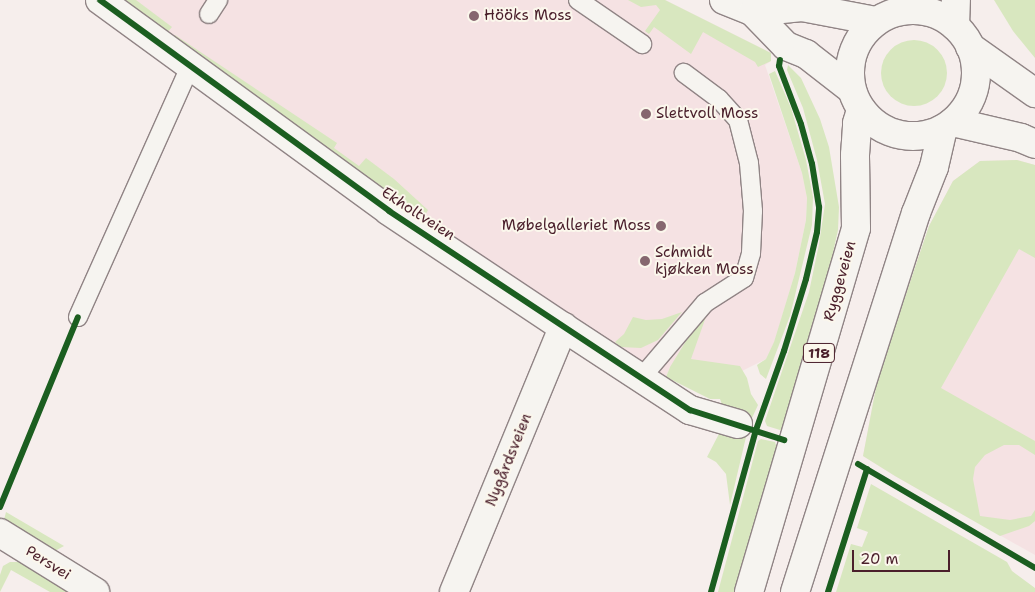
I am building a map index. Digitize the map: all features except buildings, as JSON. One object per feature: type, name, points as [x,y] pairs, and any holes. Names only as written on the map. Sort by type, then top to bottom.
[{"type":"main road","name":"Ekholtveien","points":[[100,0],[389,211],[563,327],[690,410],[738,424]]},
{"type":"main road","points":[[724,0],[753,12],[786,46],[806,54],[856,99],[877,126],[898,135],[922,136],[948,126],[1021,138],[1035,144]]},
{"type":"main road","points":[[753,12],[802,7],[884,12],[909,10],[934,13],[960,24],[1035,93]]},
{"type":"main road","name":"118","points":[[856,99],[853,51],[884,12]]},
{"type":"main road","points":[[795,592],[916,213],[948,126],[966,107],[974,88],[976,67],[960,24]]},
{"type":"main road","name":"Ryggeveien","points":[[749,592],[856,228],[856,99]]},
{"type":"main road","name":"Nygårdsveien","points":[[454,592],[563,327]]},
{"type":"main road","name":"Persvei","points":[[0,533],[96,592]]},
{"type":"lane","points":[[578,0],[642,44]]},
{"type":"lane","points":[[78,317],[190,67]]},
{"type":"lane","points":[[641,378],[705,303],[744,278],[751,253],[753,211],[750,163],[738,120],[719,99],[684,73]]},
{"type":"shaded area","points":[[115,0],[665,0],[771,53],[771,61],[765,65],[802,173],[807,198],[806,220],[795,273],[774,343],[766,359],[742,371],[719,379],[670,367],[666,377],[618,345],[541,302]]},
{"type":"shaded area","points":[[1017,160],[1035,165],[1035,555],[863,456],[878,377],[929,226],[953,181],[980,161]]},
{"type":"green space","points":[[119,0],[136,0],[172,27],[165,35]]},
{"type":"green space","points":[[628,0],[665,0],[771,53],[771,61],[758,67],[755,62],[703,32],[691,54],[654,27],[649,34],[645,31],[660,10],[656,5],[641,7]]},
{"type":"green space","points":[[994,0],[1035,0],[1035,58],[1013,31]]},
{"type":"green space","points":[[175,35],[337,143],[334,148],[359,166],[366,158],[394,179],[428,210],[423,219],[171,42]]},
{"type":"green space","points":[[914,40],[927,42],[942,55],[945,60],[947,73],[945,86],[932,101],[927,104],[914,106],[901,104],[886,91],[883,86],[881,73],[883,60],[896,45],[901,42]]},
{"type":"green space","points":[[788,65],[801,78],[820,119],[829,147],[839,207],[838,230],[829,271],[784,430],[780,430],[767,426],[765,421],[809,292],[825,204],[817,160],[803,108],[787,70]]},
{"type":"green space","points":[[775,71],[791,108],[806,160],[813,197],[812,225],[790,316],[766,379],[760,374],[757,365],[766,359],[774,342],[795,273],[806,220],[807,198],[802,173],[769,74]]},
{"type":"green space","points":[[1017,160],[1035,165],[1035,258],[1019,249],[941,388],[1035,441],[1035,455],[1019,445],[1004,445],[985,455],[975,467],[973,479],[980,516],[1010,520],[1031,516],[1035,510],[1035,521],[1029,526],[1000,536],[863,456],[878,377],[929,226],[953,181],[980,161]]},
{"type":"green space","points":[[705,310],[708,311],[691,359],[740,366],[747,378],[751,394],[758,405],[752,418],[745,419],[725,413],[720,399],[710,399],[666,377],[670,367]]},
{"type":"green space","points":[[682,312],[658,340],[641,348],[620,347],[615,342],[624,334],[633,317],[646,320],[662,319]]},
{"type":"green space","points":[[722,428],[741,430],[746,437],[730,505],[726,474],[716,462],[707,457]]},
{"type":"green space","points":[[761,439],[775,442],[778,452],[737,592],[718,592],[758,441]]},
{"type":"green space","points":[[871,484],[1007,562],[1012,571],[1035,588],[1035,592],[836,592],[851,544],[862,547],[868,532],[857,528]]},
{"type":"green space","points":[[6,512],[64,546],[53,552],[4,520]]},
{"type":"green space","points":[[10,562],[25,562],[73,592],[50,592],[11,570],[0,592],[0,575],[3,566]]},
{"type":"cycle path","points":[[100,0],[389,211],[690,410],[784,440]]},
{"type":"cycle path","points":[[711,592],[756,430],[784,351],[806,279],[817,232],[819,207],[812,164],[801,124],[779,66],[780,60]]},
{"type":"cycle path","points":[[0,507],[78,317]]},
{"type":"cycle path","points":[[858,464],[1035,568]]},
{"type":"cycle path","points":[[828,592],[867,469]]},
{"type":"place","name":"Hööks Moss","points":[[474,16]]},
{"type":"place","name":"Slettvoll Moss","points":[[646,114]]},
{"type":"place","name":"Møbelgalleriet Moss","points":[[661,226]]},
{"type":"place","name":"Schmidt kjøkken Moss","points":[[645,261]]}]
